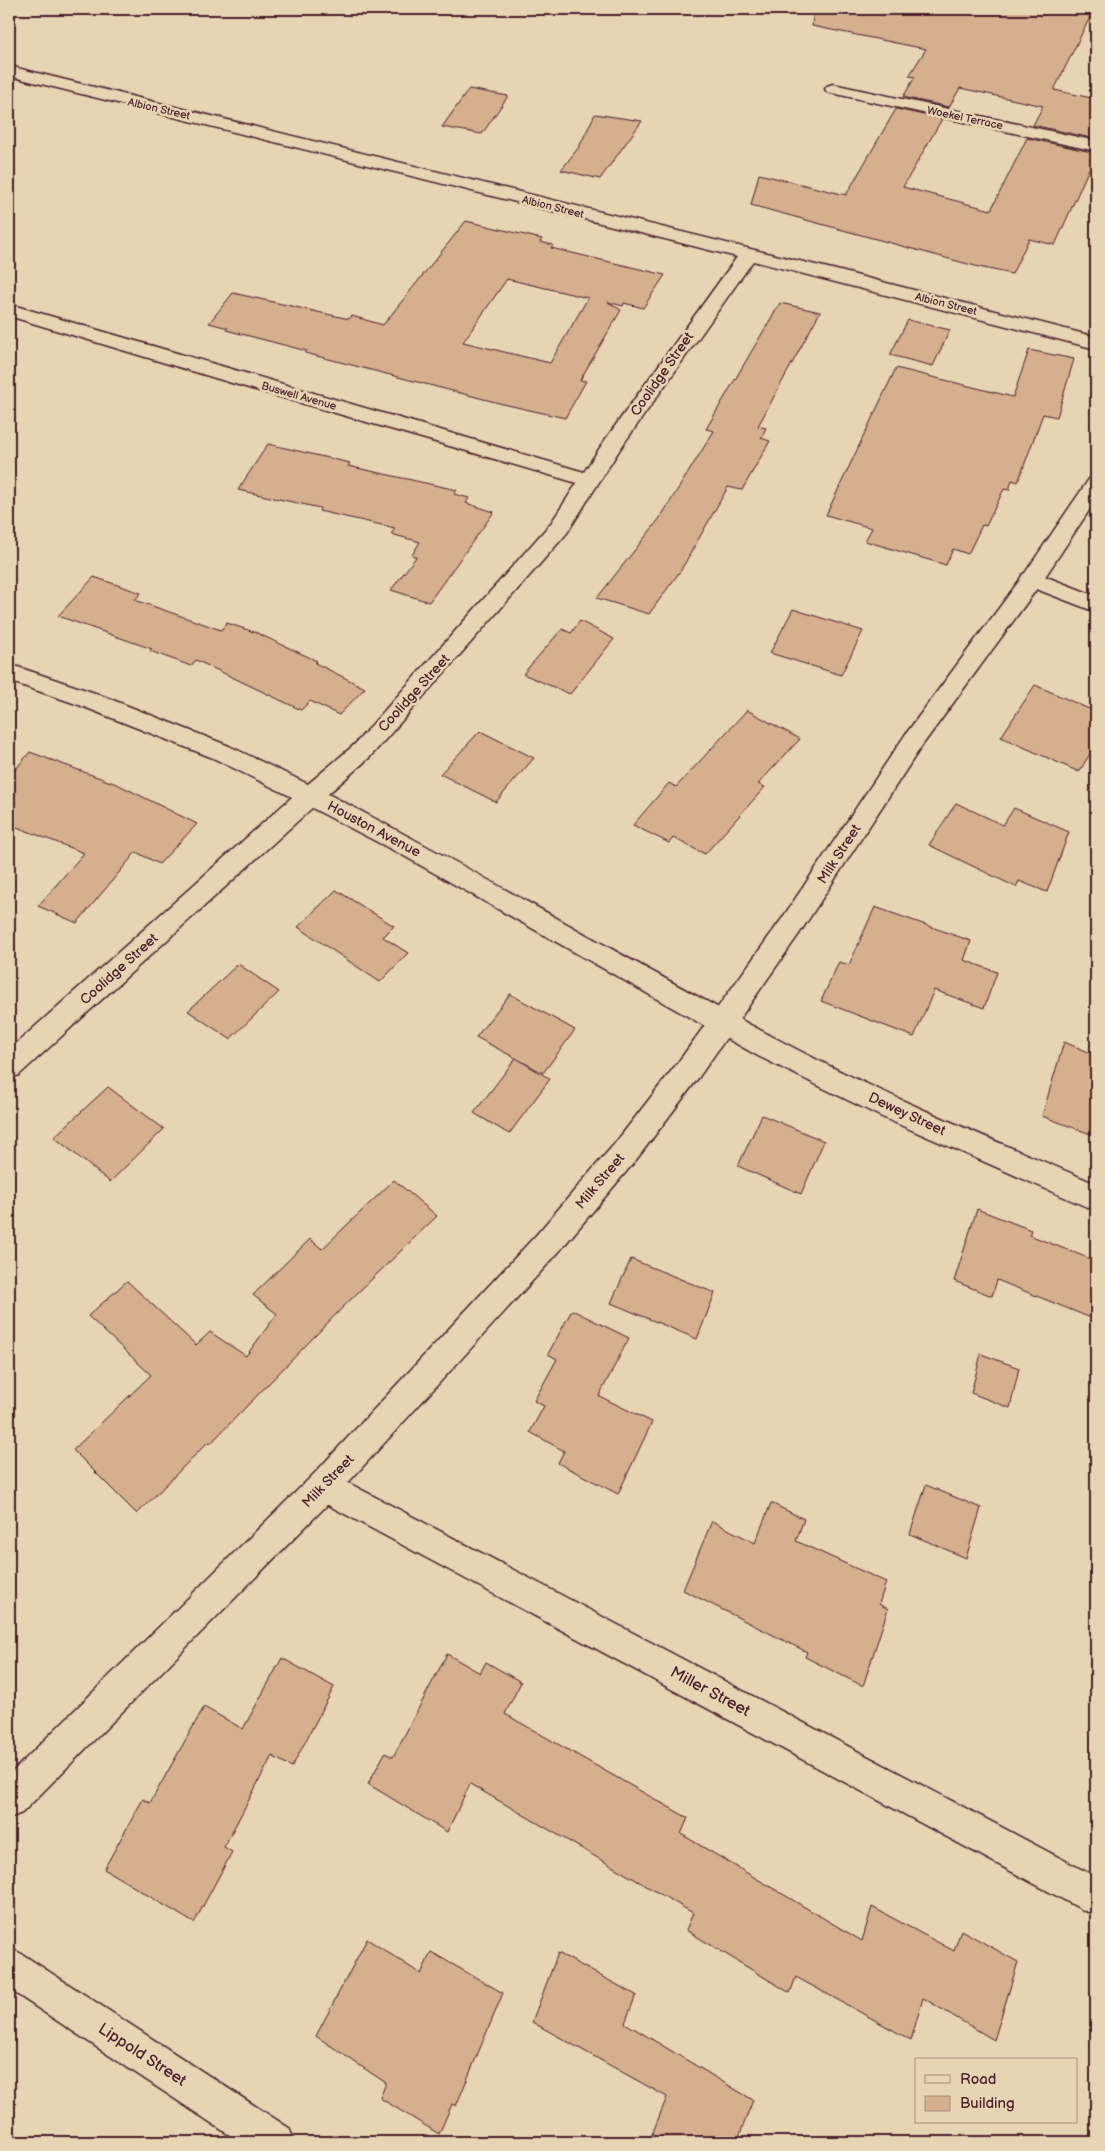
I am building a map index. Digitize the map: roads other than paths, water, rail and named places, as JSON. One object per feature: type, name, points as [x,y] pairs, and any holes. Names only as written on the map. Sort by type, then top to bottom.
[{"type":"street","name":"Albion Street","points":[[9,71],[748,254],[1096,343]]},
{"type":"street","name":"Woekel Terrace","points":[[833,89],[1096,146]]},
{"type":"street","name":"Coolidge Street","points":[[9,1068],[252,846],[362,751],[559,528],[589,480],[672,359],[748,254]]},
{"type":"street","name":"Buswell Avenue","points":[[9,310],[589,480]]},
{"type":"street","name":"Milk Street","points":[[9,1800],[324,1486],[547,1244],[626,1151],[790,927],[913,741],[1031,580],[1096,484]]},
{"type":"street","points":[[1031,580],[1096,604]]},
{"type":"street","name":"Houston Avenue","points":[[9,672],[87,699],[221,752],[413,849],[722,1022]]},
{"type":"street","name":"Dewey Street","points":[[722,1022],[768,1048],[892,1108],[1096,1198]]},
{"type":"street","name":"Miller Street","points":[[324,1486],[1096,1897]]},
{"type":"street","name":"Lippold Street","points":[[9,1967],[275,2142]]}]
